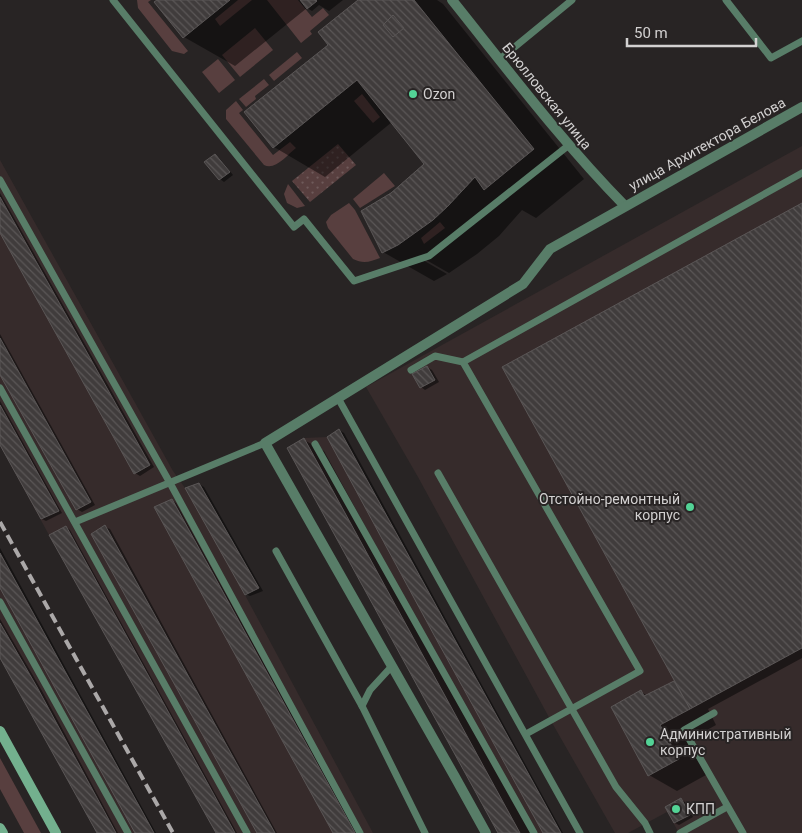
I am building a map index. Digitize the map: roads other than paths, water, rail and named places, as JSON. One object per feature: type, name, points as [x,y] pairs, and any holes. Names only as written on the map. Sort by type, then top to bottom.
[{"type":"main road","points":[[0,731],[56,833]]},
{"type":"main road","points":[[0,828],[3,833]]},
{"type":"street","name":"Брюлловская улица","points":[[452,0],[569,145],[625,206]]},
{"type":"street","name":"улица Архитектора Белова","points":[[265,443],[523,284],[550,249],[802,107]]},
{"type":"street","points":[[265,443],[456,777],[486,833]]},
{"type":"lane","points":[[113,0],[294,227],[304,219],[354,281],[429,256],[569,145]]},
{"type":"lane","points":[[500,59],[572,0]]},
{"type":"lane","points":[[726,0],[771,58],[802,41]]},
{"type":"lane","points":[[411,370],[435,356],[463,362],[802,173]]},
{"type":"lane","points":[[0,180],[170,483],[360,833]]},
{"type":"lane","points":[[463,362],[640,671],[526,734]]},
{"type":"lane","points":[[0,388],[247,833]]},
{"type":"lane","points":[[338,398],[580,833]]},
{"type":"lane","points":[[75,522],[265,443]]},
{"type":"lane","points":[[315,444],[534,833]]},
{"type":"lane","points":[[438,473],[616,787],[650,833]]},
{"type":"lane","points":[[276,552],[362,706],[426,833]]},
{"type":"lane","points":[[0,602],[128,833]]},
{"type":"lane","points":[[362,706],[370,690],[392,666]]},
{"type":"lane","points":[[714,713],[684,730],[743,833]]},
{"type":"lane","points":[[680,833],[727,807]]},
{"type":"railway","points":[[0,522],[173,833]]},
{"type":"place","name":"Ozon","points":[[413,94]]},
{"type":"place","name":"Отстойно-ремонтный корпус","points":[[690,507]]},
{"type":"place","name":"Административный корпус","points":[[650,742]]},
{"type":"place","name":"КПП","points":[[676,809]]}]
